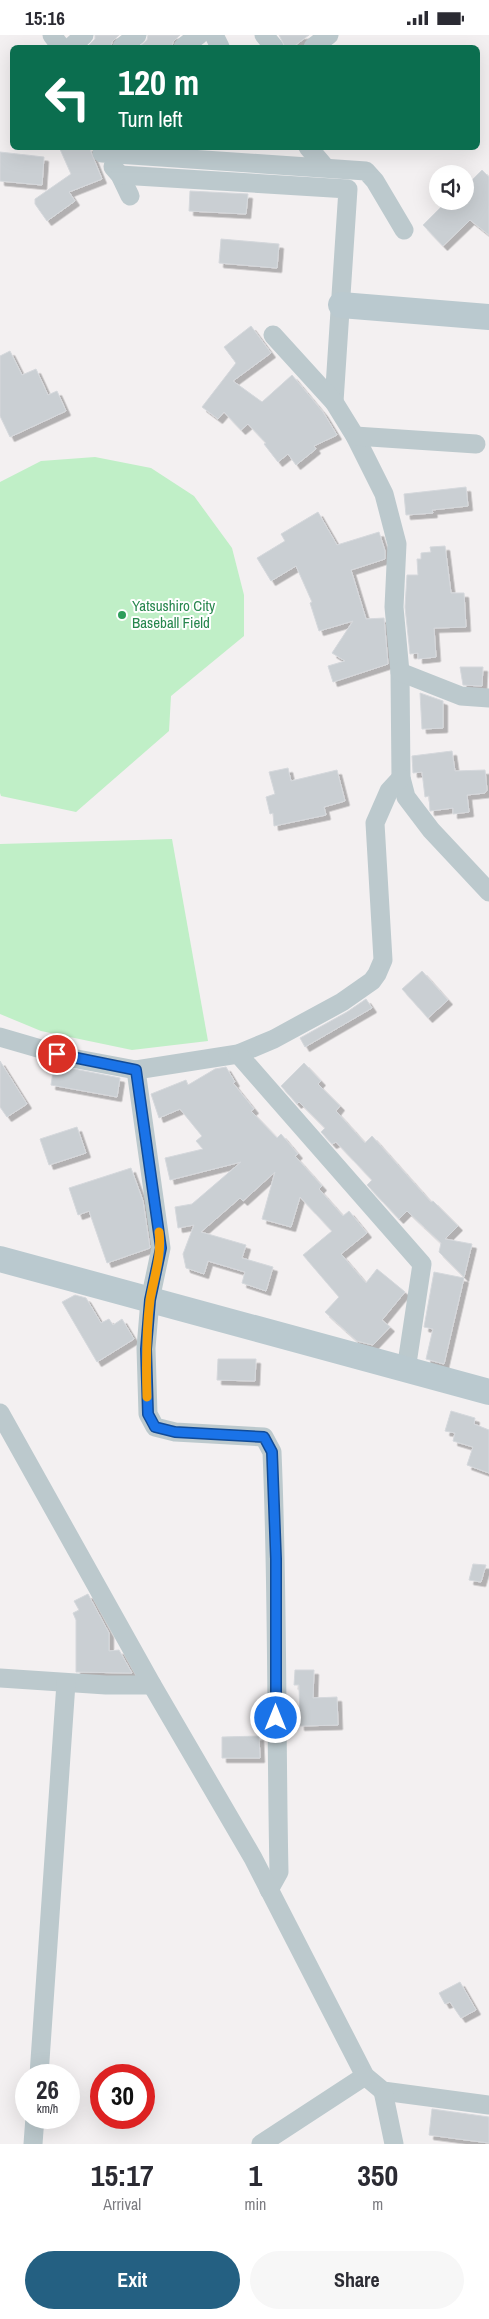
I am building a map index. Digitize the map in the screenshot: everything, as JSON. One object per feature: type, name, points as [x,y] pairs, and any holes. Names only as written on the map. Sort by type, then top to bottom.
[{"type":"street","points":[[73,45],[84,35]]},
{"type":"street","points":[[124,45],[137,35]]},
{"type":"street","points":[[186,45],[199,35]]},
{"type":"street","points":[[316,45],[329,35]]},
{"type":"street","points":[[130,196],[110,150],[172,152],[220,160],[366,171],[404,229]]},
{"type":"street","points":[[220,160],[232,150]]},
{"type":"street","points":[[311,150],[325,167]]},
{"type":"street","points":[[120,175],[348,189],[334,402]]},
{"type":"street","points":[[341,305],[489,317]]},
{"type":"street","points":[[273,335],[334,402],[355,436],[384,494],[397,544],[394,607],[400,672],[401,777],[406,797],[431,830],[489,892]]},
{"type":"street","points":[[355,436],[476,444]]},
{"type":"street","points":[[400,672],[461,696],[489,698]]},
{"type":"street","points":[[0,1037],[72,1059],[136,1070],[238,1053],[274,1039],[365,987],[378,974],[383,960],[374,823],[389,791],[401,777]]},
{"type":"street","points":[[238,1053],[422,1264],[406,1370]]},
{"type":"street","points":[[136,1070],[161,1248],[150,1300],[146,1349],[148,1414],[155,1427],[175,1432],[264,1437],[272,1452],[276,1559],[276,1718],[279,1872],[269,1890]]},
{"type":"street","points":[[0,1259],[489,1393]]},
{"type":"street","points":[[0,1413],[269,1890],[365,2076],[383,2091],[489,2105]]},
{"type":"street","points":[[0,1678],[66,1683],[152,1685]]},
{"type":"street","points":[[40,2064],[66,1683]]},
{"type":"street","points":[[261,2144],[365,2076]]},
{"type":"street","points":[[383,2091],[394,2144]]},
{"type":"street","points":[[33,2144],[34,2129]]},
{"type":"green space","name":"Yatsushiro City Baseball Field","points":[[95,457],[151,468],[194,496],[232,548],[244,595],[244,636],[171,696],[169,731],[76,812],[1,796],[0,793],[0,482],[41,461]]},
{"type":"green space","points":[[172,839],[208,1041],[132,1050],[41,1031],[0,1014],[0,844]]},
{"type":"building","points":[[95,35],[119,35],[111,45],[89,45],[95,39]]},
{"type":"building","points":[[148,35],[180,35],[172,45],[141,45],[147,40]]},
{"type":"building","points":[[279,35],[309,35],[296,45],[284,45]]},
{"type":"building","points":[[60,150],[90,150],[102,179],[69,192],[75,201],[47,221],[35,204],[35,199],[71,174]]},
{"type":"building","points":[[0,152],[44,157],[42,185],[0,181]]},
{"type":"building","points":[[482,170],[489,177],[489,235],[470,220],[443,246],[423,225],[438,210],[474,210],[474,178]]},
{"type":"building","points":[[190,191],[248,194],[246,214],[189,211]]},
{"type":"building","points":[[221,239],[279,244],[277,268],[219,263]]},
{"type":"building","points":[[251,326],[271,353],[233,381],[262,402],[292,375],[323,412],[337,435],[314,446],[316,449],[296,465],[288,454],[278,462],[264,444],[266,443],[248,424],[241,430],[224,412],[218,419],[202,407],[236,363],[224,347]]},
{"type":"building","points":[[10,351],[22,375],[36,369],[48,395],[57,391],[66,411],[10,437],[0,416],[0,356]]},
{"type":"building","points":[[466,487],[468,506],[432,510],[433,513],[406,515],[404,494]]},
{"type":"building","points":[[318,512],[337,545],[379,532],[385,551],[385,559],[351,570],[366,619],[384,618],[388,664],[333,682],[328,666],[345,661],[332,653],[353,621],[319,631],[310,603],[312,602],[296,566],[271,581],[257,558],[285,541],[281,534]]},
{"type":"building","points":[[445,546],[451,593],[464,593],[466,627],[434,628],[436,657],[418,659],[418,653],[410,654],[405,607],[407,575],[418,575],[417,559],[421,559],[421,553],[431,552],[430,547]]},
{"type":"building","points":[[460,667],[483,667],[482,686],[463,685]]},
{"type":"building","points":[[420,693],[443,701],[443,728],[422,729]]},
{"type":"building","points":[[452,751],[455,771],[485,770],[487,790],[485,793],[467,795],[469,812],[453,814],[453,808],[430,811],[429,796],[425,797],[422,772],[413,773],[412,756]]},
{"type":"building","points":[[288,768],[291,781],[337,770],[345,801],[324,807],[326,815],[274,826],[273,813],[270,814],[266,797],[275,794],[269,772]]},
{"type":"building","points":[[422,971],[448,1000],[428,1018],[402,989]]},
{"type":"building","points":[[366,999],[372,1008],[305,1047],[300,1038],[347,1012]]},
{"type":"building","points":[[0,1061],[27,1104],[7,1117],[0,1107]]},
{"type":"building","points":[[304,1063],[321,1081],[318,1084],[340,1106],[336,1111],[365,1143],[372,1136],[431,1202],[433,1201],[458,1226],[445,1239],[472,1244],[464,1277],[439,1252],[441,1243],[407,1211],[399,1219],[367,1185],[372,1180],[336,1142],[332,1144],[321,1132],[325,1128],[299,1102],[297,1104],[281,1086]]},
{"type":"building","points":[[54,1065],[120,1078],[117,1097],[51,1085]]},
{"type":"building","points":[[226,1067],[235,1082],[233,1083],[254,1109],[251,1111],[277,1138],[281,1134],[298,1154],[295,1156],[322,1186],[319,1189],[343,1216],[349,1211],[367,1233],[341,1254],[366,1283],[377,1269],[405,1292],[382,1320],[390,1327],[373,1345],[357,1341],[325,1312],[339,1297],[303,1255],[332,1231],[300,1197],[291,1227],[262,1219],[275,1172],[243,1201],[240,1198],[201,1232],[246,1245],[242,1258],[273,1267],[266,1291],[242,1283],[245,1272],[208,1261],[204,1274],[186,1268],[183,1254],[194,1225],[178,1228],[175,1207],[192,1204],[241,1162],[170,1180],[165,1158],[203,1149],[196,1141],[202,1136],[180,1109],[159,1118],[151,1094],[186,1080],[188,1085],[215,1069]]},
{"type":"building","points":[[77,1127],[86,1153],[49,1165],[40,1139]]},
{"type":"building","points":[[131,1168],[143,1201],[150,1248],[107,1263],[89,1211],[78,1215],[69,1188]]},
{"type":"building","points":[[434,1272],[464,1278],[444,1364],[426,1359],[433,1329],[424,1327]]},
{"type":"building","points":[[75,1295],[86,1298],[101,1323],[109,1319],[113,1325],[122,1319],[134,1339],[97,1362],[62,1302]]},
{"type":"building","points":[[218,1359],[256,1359],[255,1381],[217,1380]]},
{"type":"building","points":[[451,1411],[475,1418],[474,1424],[489,1430],[489,1473],[467,1465],[473,1447],[453,1441],[455,1433],[445,1431]]},
{"type":"building","points":[[473,1564],[486,1565],[481,1582],[469,1580]]},
{"type":"building","points":[[88,1594],[109,1633],[109,1651],[119,1650],[132,1673],[76,1672],[76,1620],[73,1613],[79,1610],[74,1601]]},
{"type":"building","points":[[295,1670],[314,1670],[313,1698],[337,1697],[338,1725],[300,1726],[299,1685],[294,1685]]},
{"type":"building","points":[[259,1736],[260,1758],[222,1758],[222,1737]]},
{"type":"building","points":[[460,1982],[476,2010],[461,2018],[450,2002],[445,2004],[439,1993]]},
{"type":"building","points":[[432,2109],[489,2117],[489,2143],[429,2135]]},
{"type":"slow traffic","points":[[147,1397],[146,1349],[150,1300],[161,1248],[159,1232]]},
{"type":"place","name":"Yatsushiro City Baseball Field","points":[[122,615]]},
{"type":"route","points":[[57,1054],[72,1059],[136,1070],[161,1248],[150,1300],[146,1349],[148,1414],[155,1427],[175,1432],[264,1437],[272,1452],[276,1559],[276,1718]]}]
